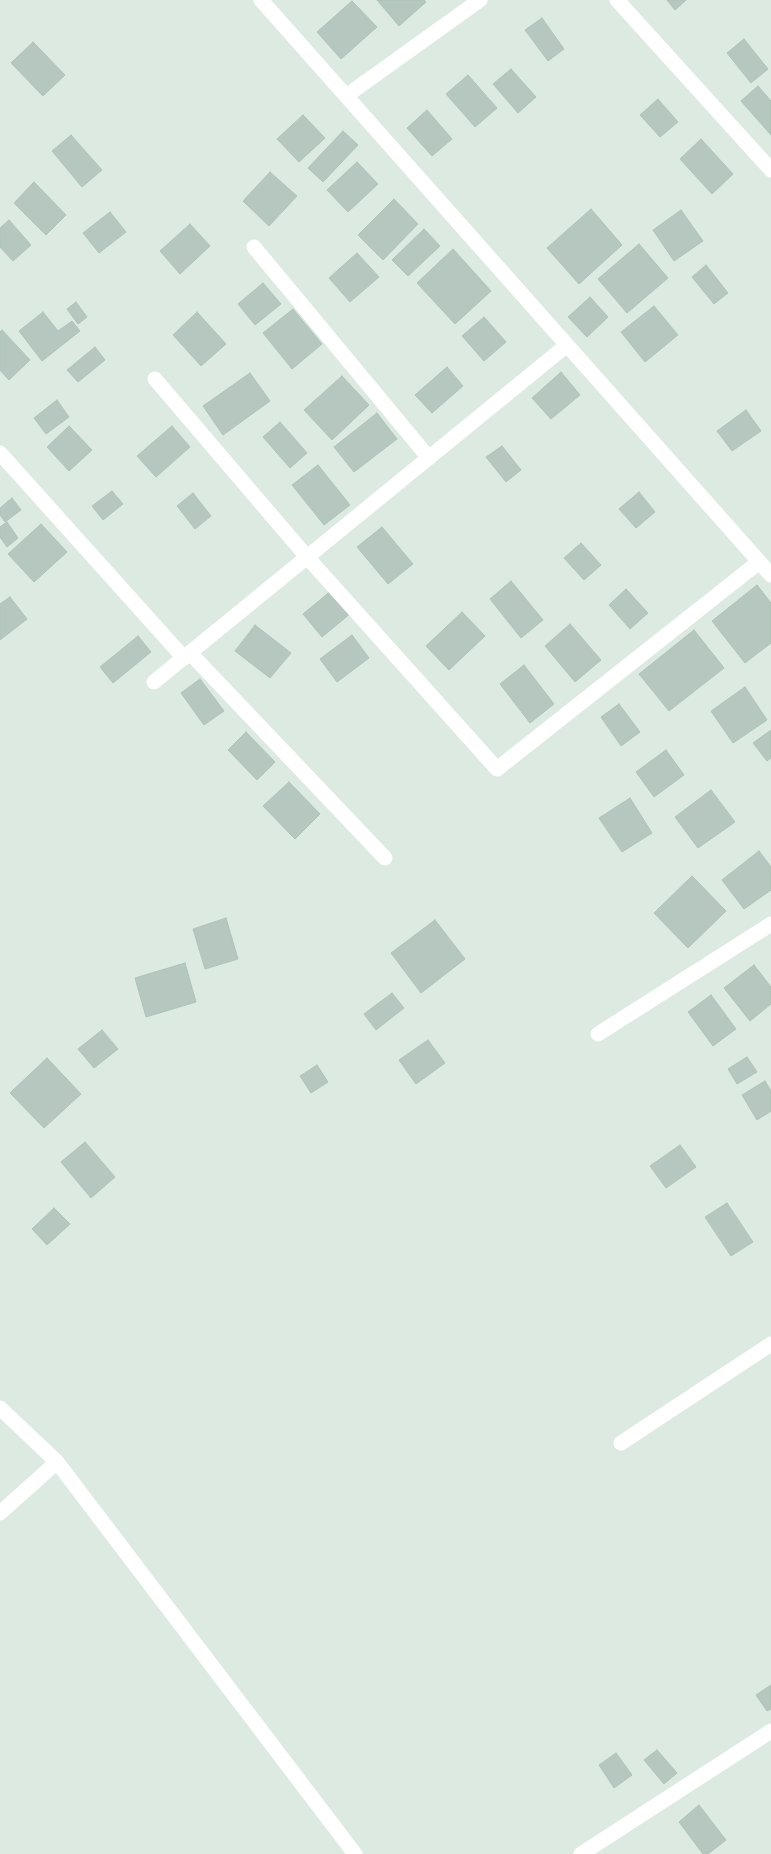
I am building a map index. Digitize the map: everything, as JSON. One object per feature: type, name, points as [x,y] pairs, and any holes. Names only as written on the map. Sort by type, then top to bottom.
[{"type":"street","points":[[261,0],[771,575]]},
{"type":"street","points":[[346,96],[480,0]]},
{"type":"street","points":[[617,0],[771,170]]},
{"type":"street","points":[[254,247],[429,458]]},
{"type":"street","points":[[154,682],[567,345]]},
{"type":"street","points":[[155,378],[308,557],[497,769],[760,562]]},
{"type":"street","points":[[0,453],[187,655],[385,858]]},
{"type":"street","points":[[598,1034],[771,924]]},
{"type":"street","points":[[621,1443],[771,1344]]},
{"type":"street","points":[[0,1408],[57,1462],[355,1854]]},
{"type":"street","points":[[0,1513],[57,1462]]},
{"type":"street","points":[[581,1854],[771,1731]]},
{"type":"building","points":[[377,0],[424,0],[426,2],[399,26]]},
{"type":"building","points":[[667,0],[686,0],[675,10]]},
{"type":"building","points":[[352,1],[377,27],[341,59],[317,32]]},
{"type":"building","points":[[542,18],[564,49],[548,61],[525,30]]},
{"type":"building","points":[[744,39],[768,69],[751,83],[727,53]]},
{"type":"building","points":[[33,42],[65,75],[43,96],[11,63]]},
{"type":"building","points":[[511,69],[536,97],[518,113],[493,84]]},
{"type":"building","points":[[468,75],[497,108],[475,127],[446,94]]},
{"type":"building","points":[[758,86],[771,101],[771,135],[741,101]]},
{"type":"building","points":[[658,99],[678,122],[660,137],[640,115]]},
{"type":"building","points":[[427,110],[452,139],[432,156],[407,128]]},
{"type":"building","points":[[303,115],[325,138],[299,162],[277,139]]},
{"type":"building","points":[[343,131],[358,145],[323,182],[308,168]]},
{"type":"building","points":[[71,135],[102,170],[82,187],[52,151]]},
{"type":"building","points":[[701,139],[733,174],[712,194],[680,159]]},
{"type":"building","points":[[357,162],[378,184],[348,212],[327,190]]},
{"type":"building","points":[[270,172],[297,196],[269,226],[243,201]]},
{"type":"building","points":[[34,182],[66,215],[46,235],[14,203]]},
{"type":"building","points":[[394,199],[418,224],[383,260],[358,235]]},
{"type":"building","points":[[591,209],[622,245],[579,284],[547,248]]},
{"type":"building","points":[[681,210],[703,241],[674,261],[653,230]]},
{"type":"building","points":[[110,212],[126,232],[99,253],[83,233]]},
{"type":"building","points":[[9,220],[31,245],[13,261],[0,247],[0,228]]},
{"type":"building","points":[[190,224],[210,246],[180,274],[160,251]]},
{"type":"building","points":[[424,229],[440,246],[408,276],[392,260]]},
{"type":"building","points":[[639,244],[668,278],[627,313],[598,279]]},
{"type":"building","points":[[453,249],[491,291],[455,324],[417,283]]},
{"type":"building","points":[[357,253],[379,277],[350,302],[329,278]]},
{"type":"building","points":[[706,265],[728,293],[714,304],[692,277]]},
{"type":"building","points":[[263,283],[281,304],[255,325],[238,304]]},
{"type":"building","points":[[590,297],[608,317],[587,337],[568,317]]},
{"type":"building","points":[[76,302],[87,317],[78,324],[67,309]]},
{"type":"building","points":[[654,306],[678,335],[645,362],[621,332]]},
{"type":"building","points":[[293,309],[322,344],[292,369],[263,333]]},
{"type":"building","points":[[43,312],[58,331],[72,321],[80,331],[42,361],[19,331]]},
{"type":"building","points":[[197,312],[226,344],[201,366],[173,335]]},
{"type":"building","points":[[484,317],[506,342],[484,361],[462,336]]},
{"type":"building","points":[[2,330],[30,360],[9,380],[0,370],[0,332]]},
{"type":"building","points":[[95,347],[105,360],[78,382],[67,370]]},
{"type":"building","points":[[447,367],[463,386],[432,413],[415,395]]},
{"type":"building","points":[[561,372],[580,395],[551,419],[532,398]]},
{"type":"building","points":[[250,373],[270,401],[223,435],[203,406]]},
{"type":"building","points":[[342,376],[369,405],[332,440],[304,410]]},
{"type":"building","points":[[57,400],[69,417],[46,434],[34,418]]},
{"type":"building","points":[[746,410],[761,431],[732,451],[717,431]]},
{"type":"building","points":[[377,413],[397,439],[354,472],[334,447]]},
{"type":"building","points":[[280,422],[307,453],[290,468],[263,437]]},
{"type":"building","points":[[69,426],[92,450],[69,471],[47,447]]},
{"type":"building","points":[[172,426],[190,447],[156,477],[137,456]]},
{"type":"building","points":[[502,446],[521,470],[506,482],[486,457]]},
{"type":"building","points":[[318,465],[350,505],[324,525],[292,485]]},
{"type":"building","points":[[112,491],[123,504],[103,520],[92,506]]},
{"type":"building","points":[[639,492],[655,512],[636,528],[619,509]]},
{"type":"building","points":[[193,493],[211,516],[195,529],[177,506]]},
{"type":"building","points":[[12,498],[21,510],[5,522],[0,515],[0,508]]},
{"type":"building","points":[[7,522],[18,538],[7,547],[0,537],[0,527]]},
{"type":"building","points":[[41,524],[67,552],[34,582],[8,554]]},
{"type":"building","points":[[382,527],[413,564],[388,584],[357,547]]},
{"type":"building","points":[[581,543],[601,565],[584,580],[564,558]]},
{"type":"building","points":[[511,581],[543,620],[521,638],[490,599]]},
{"type":"building","points":[[757,585],[771,603],[771,643],[745,663],[712,621]]},
{"type":"building","points":[[626,589],[648,613],[630,629],[609,605]]},
{"type":"building","points":[[332,590],[351,613],[322,637],[303,614]]},
{"type":"building","points":[[10,597],[27,619],[0,640],[0,604]]},
{"type":"building","points":[[462,612],[485,636],[449,670],[426,646]]},
{"type":"building","points":[[570,624],[601,660],[575,682],[545,646]]},
{"type":"building","points":[[255,625],[291,653],[270,678],[235,651]]},
{"type":"building","points":[[694,630],[724,668],[669,711],[639,674]]},
{"type":"building","points":[[352,635],[369,658],[337,682],[320,659]]},
{"type":"building","points":[[138,636],[151,652],[113,683],[100,667]]},
{"type":"building","points":[[524,665],[554,704],[530,723],[500,684]]},
{"type":"building","points":[[200,679],[224,711],[204,725],[181,693]]},
{"type":"building","points":[[745,687],[767,720],[733,743],[711,711]]},
{"type":"building","points":[[619,704],[640,732],[621,746],[601,717]]},
{"type":"building","points":[[771,730],[771,758],[767,761],[753,743]]},
{"type":"building","points":[[246,732],[275,762],[257,780],[228,750]]},
{"type":"building","points":[[666,750],[684,775],[654,797],[636,772]]},
{"type":"building","points":[[289,782],[320,814],[295,839],[263,806]]},
{"type":"building","points":[[711,790],[735,822],[698,848],[675,817]]},
{"type":"building","points":[[630,798],[652,833],[622,852],[599,818]]},
{"type":"building","points":[[759,851],[771,867],[771,890],[744,909],[722,880]]},
{"type":"building","points":[[692,876],[726,911],[688,948],[654,913]]},
{"type":"building","points":[[226,918],[238,959],[205,969],[193,929]]},
{"type":"building","points":[[435,920],[465,959],[421,993],[391,953]]},
{"type":"building","points":[[185,963],[196,1002],[146,1017],[135,978]]},
{"type":"building","points":[[754,965],[771,987],[771,1004],[750,1021],[724,988]]},
{"type":"building","points":[[392,993],[404,1008],[376,1030],[364,1014]]},
{"type":"building","points":[[711,995],[736,1029],[713,1046],[688,1012]]},
{"type":"building","points":[[102,1030],[118,1049],[94,1068],[78,1049]]},
{"type":"building","points":[[428,1040],[445,1063],[416,1084],[399,1060]]},
{"type":"building","points":[[747,1057],[757,1072],[737,1084],[728,1069]]},
{"type":"building","points":[[47,1058],[81,1094],[44,1128],[10,1093]]},
{"type":"building","points":[[317,1065],[328,1082],[311,1093],[300,1076]]},
{"type":"building","points":[[765,1081],[771,1091],[771,1111],[757,1120],[742,1095]]},
{"type":"building","points":[[85,1142],[115,1177],[91,1198],[61,1162]]},
{"type":"building","points":[[680,1145],[696,1167],[666,1188],[650,1166]]},
{"type":"building","points":[[727,1203],[753,1242],[731,1256],[705,1217]]},
{"type":"building","points":[[54,1208],[70,1224],[47,1245],[32,1229]]},
{"type":"building","points":[[771,1685],[771,1709],[767,1711],[756,1695]]},
{"type":"building","points":[[657,1750],[677,1773],[664,1784],[644,1760]]},
{"type":"building","points":[[616,1753],[632,1775],[614,1788],[599,1765]]},
{"type":"building","points":[[699,1805],[726,1840],[708,1854],[703,1854],[679,1822]]}]
